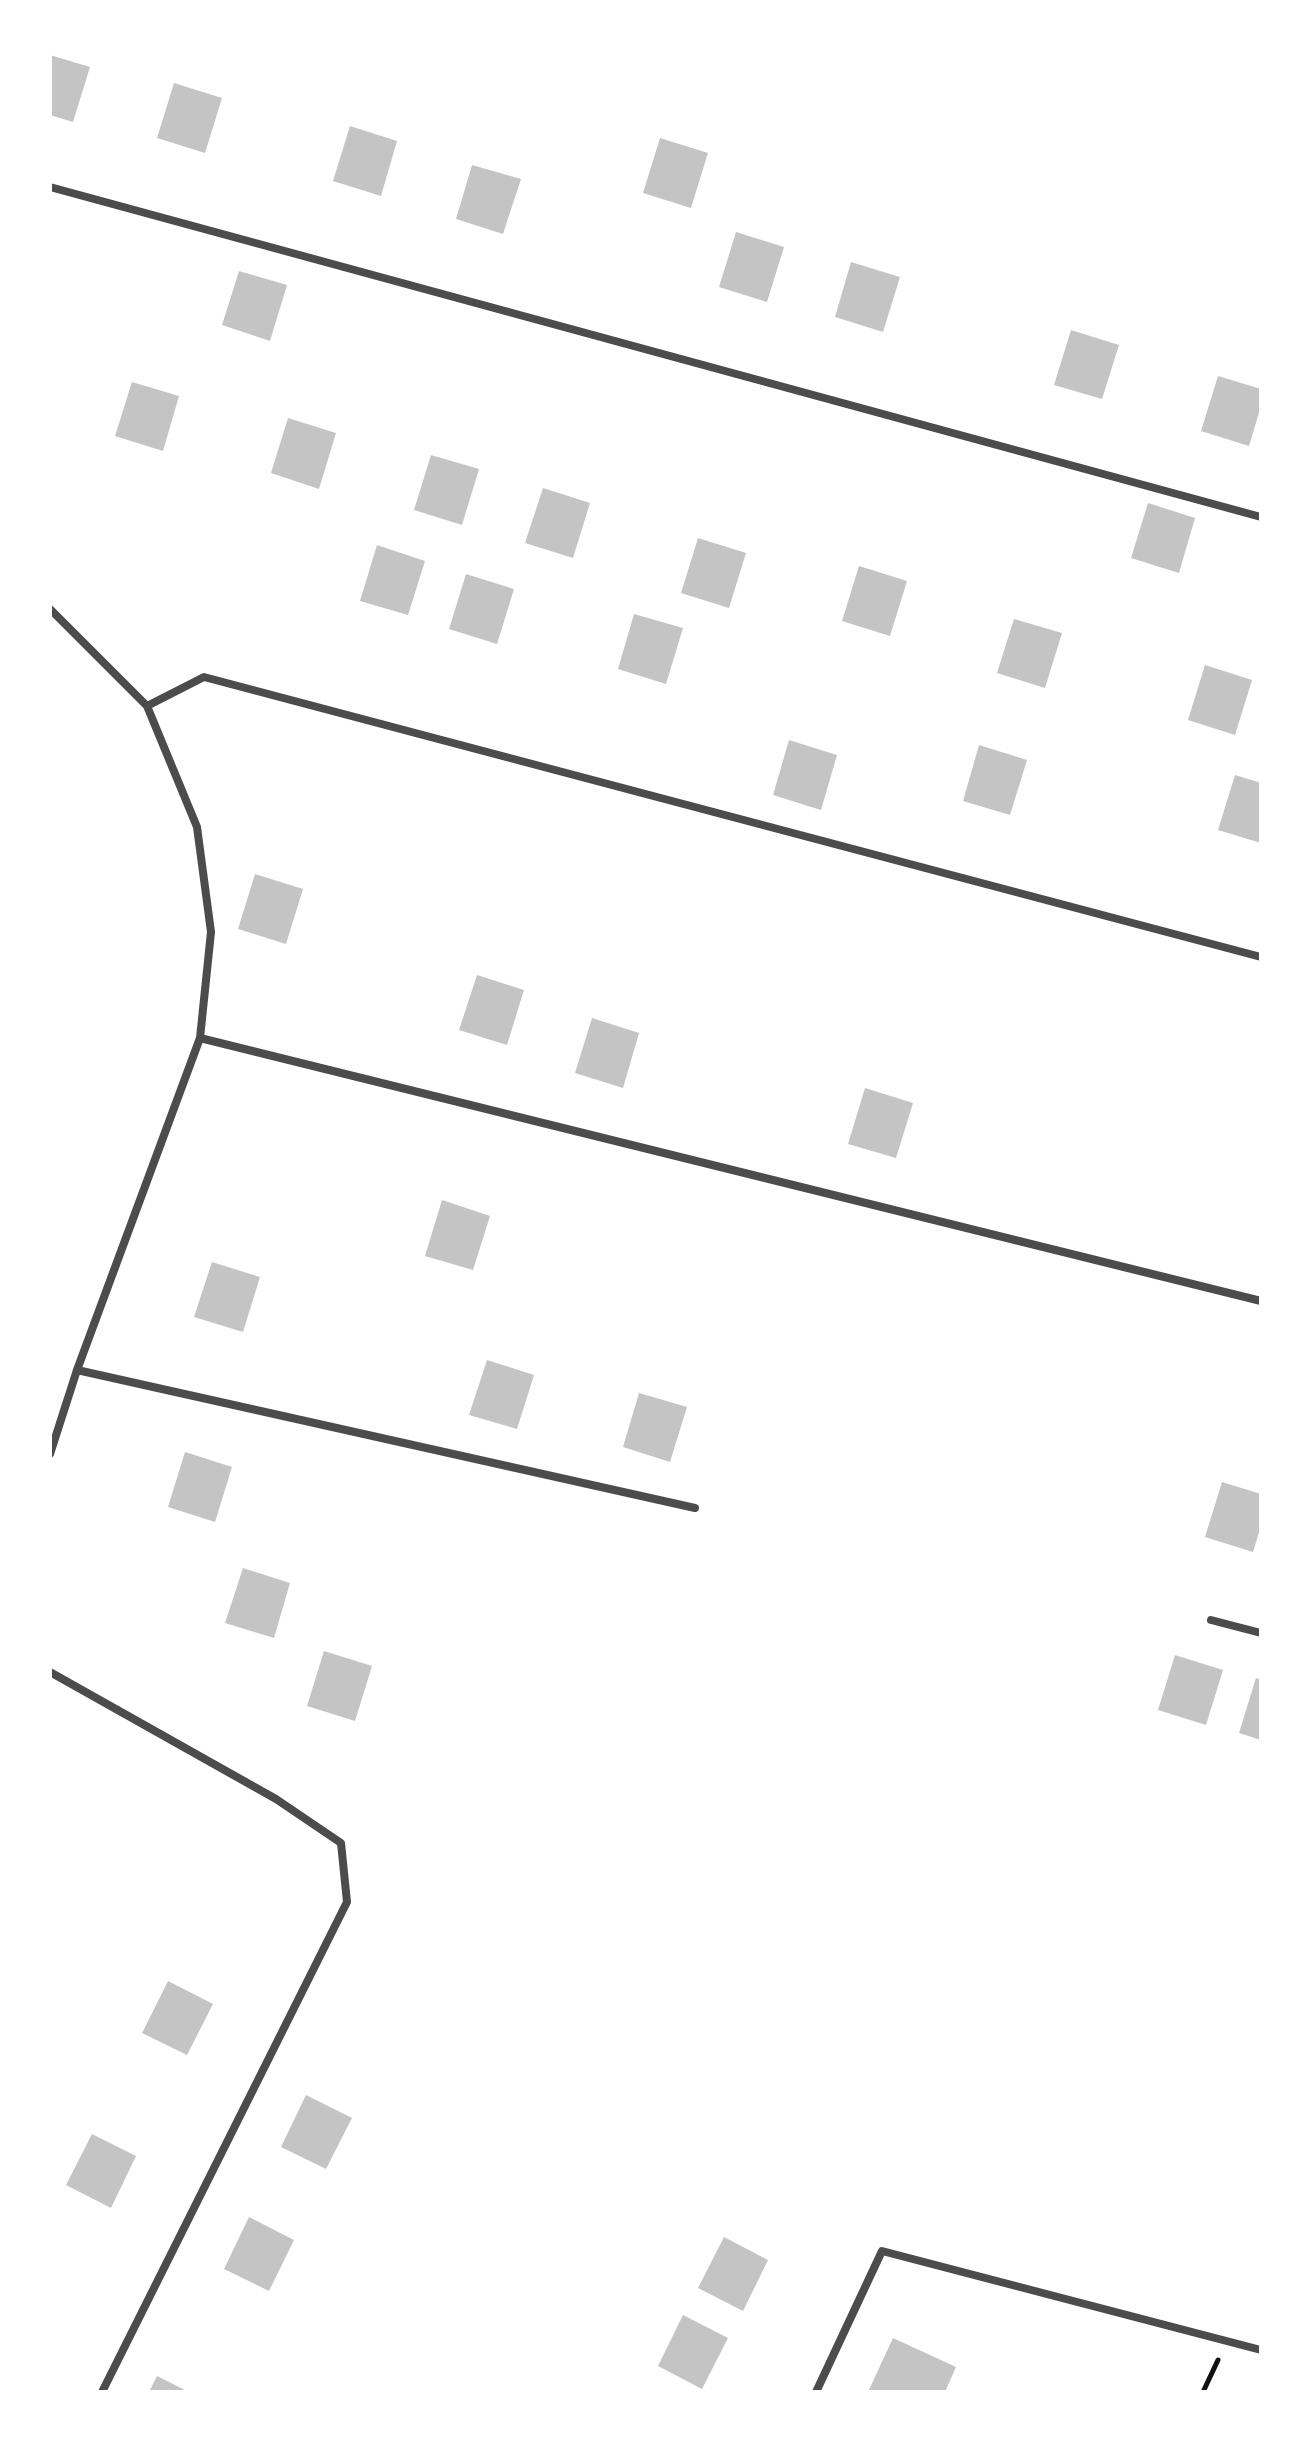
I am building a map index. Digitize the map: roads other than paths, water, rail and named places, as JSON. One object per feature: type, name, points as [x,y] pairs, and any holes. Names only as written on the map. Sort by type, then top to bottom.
[{"type":"street","points":[[50,187],[1261,517]]},
{"type":"street","points":[[50,609],[147,706],[197,827],[211,932],[200,1038],[77,1370],[50,1454]]},
{"type":"street","points":[[147,706],[204,677],[1261,957]]},
{"type":"street","points":[[200,1038],[1261,1301]]},
{"type":"street","points":[[77,1370],[695,1508]]},
{"type":"street","points":[[1211,1620],[1261,1633]]},
{"type":"street","points":[[50,1672],[276,1799],[341,1843],[347,1902],[102,2392]]},
{"type":"street","points":[[816,2392],[882,2251],[1261,2350]]}]
